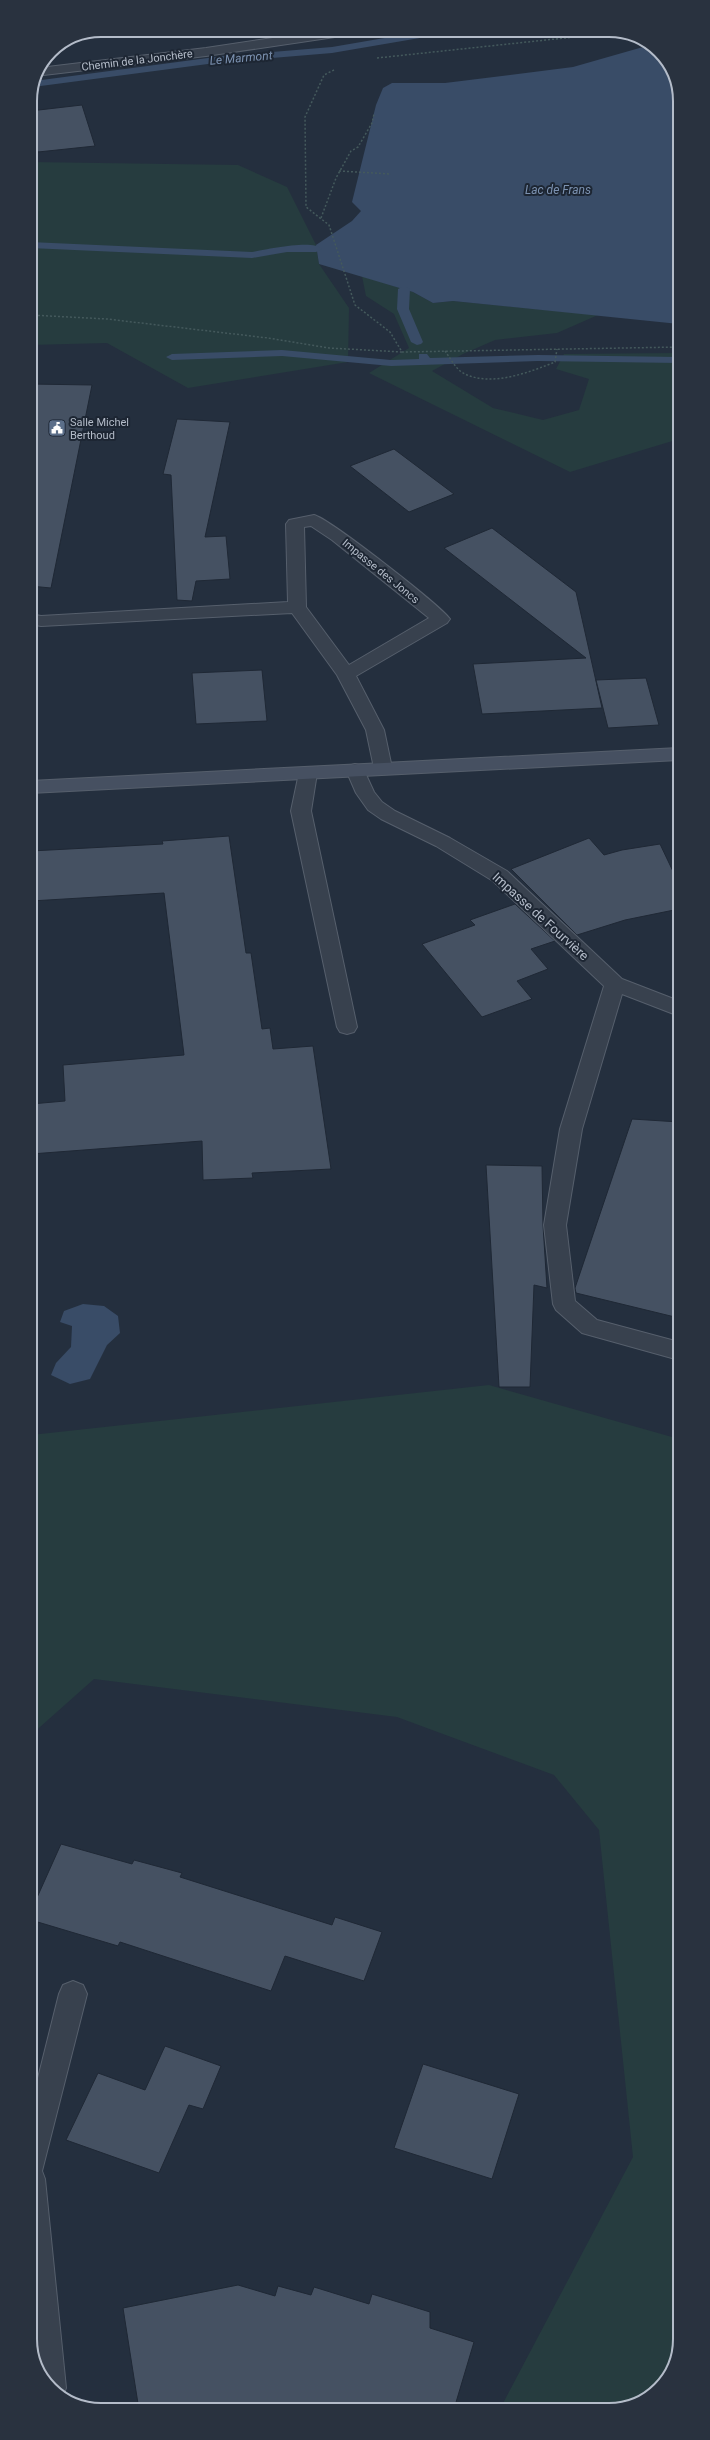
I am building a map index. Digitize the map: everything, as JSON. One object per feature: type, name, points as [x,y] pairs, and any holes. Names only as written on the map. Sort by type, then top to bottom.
[{"type":"street","name":"Chemin de la Jonchère","points":[[45,71],[206,52],[308,37]]},
{"type":"street","name":"Impasse des Joncs","points":[[296,607],[295,524],[314,520],[338,536],[441,619],[346,674]]},
{"type":"street","points":[[37,620],[296,607],[346,674],[375,730],[383,768]]},
{"type":"street","points":[[37,787],[673,754]]},
{"type":"street","name":"Impasse de Fourvière","points":[[355,770],[364,793],[375,806],[388,815],[443,842],[500,876],[615,984],[673,1007]]},
{"type":"street","points":[[308,773],[301,811],[348,1027]]},
{"type":"street","points":[[615,984],[572,1129],[555,1225],[564,1304],[590,1327],[673,1350]]},
{"type":"street","points":[[37,2140],[73,1994]]},
{"type":"street","points":[[37,2242],[50,2377]]},
{"type":"path","points":[[370,60],[575,37]]},
{"type":"path","points":[[336,69],[324,75],[305,117],[306,207],[329,225],[355,305],[390,332],[402,352]]},
{"type":"path","points":[[321,218],[339,171],[351,151],[358,147],[372,123],[374,114]]},
{"type":"path","points":[[339,171],[391,174]]},
{"type":"path","points":[[37,315],[108,319],[268,338],[329,348],[402,352],[673,348]]},
{"type":"path","points":[[445,351],[456,367],[466,375],[494,378],[530,372],[555,362],[557,349]]},
{"type":"green space","points":[[37,162],[238,165],[287,187],[316,245],[319,264],[349,308],[348,362],[188,388],[107,343],[37,345]]},
{"type":"green space","points":[[362,276],[413,292],[433,303],[453,301],[598,315],[557,333],[495,340],[463,354],[432,371],[493,408],[543,420],[579,410],[589,379],[556,369],[564,354],[673,353],[673,441],[570,472],[369,373],[409,348],[394,314],[366,296]]},
{"type":"green space","points":[[489,1385],[673,1437],[673,2339],[670,2360],[657,2381],[648,2390],[634,2398],[622,2402],[503,2403],[633,2157],[599,1830],[554,1775],[397,1717],[94,1679],[37,1730],[37,1434]]},
{"type":"water","name":"Lac de Frans","points":[[643,47],[660,62],[670,80],[673,101],[673,323],[453,301],[433,303],[413,292],[319,264],[316,245],[352,221],[361,211],[352,202],[376,105],[383,88],[392,83],[445,83],[573,67]]},
{"type":"water","points":[[83,1304],[104,1306],[118,1316],[120,1333],[107,1345],[90,1379],[70,1384],[51,1375],[56,1363],[71,1347],[72,1326],[60,1322],[64,1311]]},
{"type":"building","points":[[82,105],[95,146],[38,152],[37,110]]},
{"type":"building","points":[[37,384],[92,385],[51,588],[37,587]]},
{"type":"building","points":[[177,419],[230,422],[205,537],[226,536],[230,579],[196,581],[192,601],[177,600],[171,475],[163,474]]},
{"type":"building","points":[[394,449],[454,494],[409,512],[350,466]]},
{"type":"building","points":[[492,528],[576,592],[602,708],[482,714],[473,664],[586,658],[444,548]]},
{"type":"building","points":[[262,670],[267,721],[196,724],[192,673]]},
{"type":"building","points":[[646,678],[659,725],[608,728],[596,680]]},
{"type":"building","points":[[229,836],[246,953],[251,953],[262,1029],[270,1028],[273,1049],[313,1046],[331,1169],[252,1173],[253,1178],[203,1180],[202,1141],[37,1154],[37,1103],[65,1101],[63,1065],[184,1055],[164,893],[37,901],[37,851],[163,844],[162,841]]},
{"type":"building","points":[[589,838],[604,855],[622,850],[660,844],[673,871],[673,910],[625,920],[577,935],[511,869]]},
{"type":"building","points":[[515,904],[555,941],[531,949],[548,969],[517,981],[532,999],[482,1017],[422,944],[475,925],[470,920]]},
{"type":"building","points":[[632,1119],[673,1122],[673,1317],[576,1293],[575,1288]]},
{"type":"building","points":[[486,1165],[542,1166],[543,1225],[547,1288],[534,1285],[530,1387],[499,1387]]},
{"type":"building","points":[[61,1844],[132,1864],[134,1860],[182,1873],[180,1877],[332,1925],[335,1917],[382,1932],[364,1981],[285,1956],[271,1991],[120,1942],[118,1946],[37,1922],[37,1898]]},
{"type":"building","points":[[165,2046],[221,2066],[203,2109],[189,2105],[159,2173],[66,2140],[98,2073],[145,2090]]},
{"type":"building","points":[[423,2064],[519,2094],[492,2179],[394,2148]]},
{"type":"building","points":[[238,2285],[275,2296],[278,2286],[311,2295],[314,2287],[369,2304],[372,2294],[430,2312],[430,2328],[474,2342],[456,2403],[138,2403],[123,2308]]},
{"type":"waterway","name":"Le Marmont","points":[[40,83],[223,59],[332,50],[408,37]]},
{"type":"waterway","points":[[37,245],[252,255],[287,249],[316,249]]},
{"type":"waterway","points":[[404,289],[403,309],[417,342]]},
{"type":"waterway","points":[[172,357],[282,353],[391,363],[426,362]]},
{"type":"waterway","points":[[423,356],[426,362]]},
{"type":"waterway","points":[[426,362],[538,358],[673,360]]},
{"type":"place","name":"Salle Michel Berthoud","points":[[57,428]]}]
